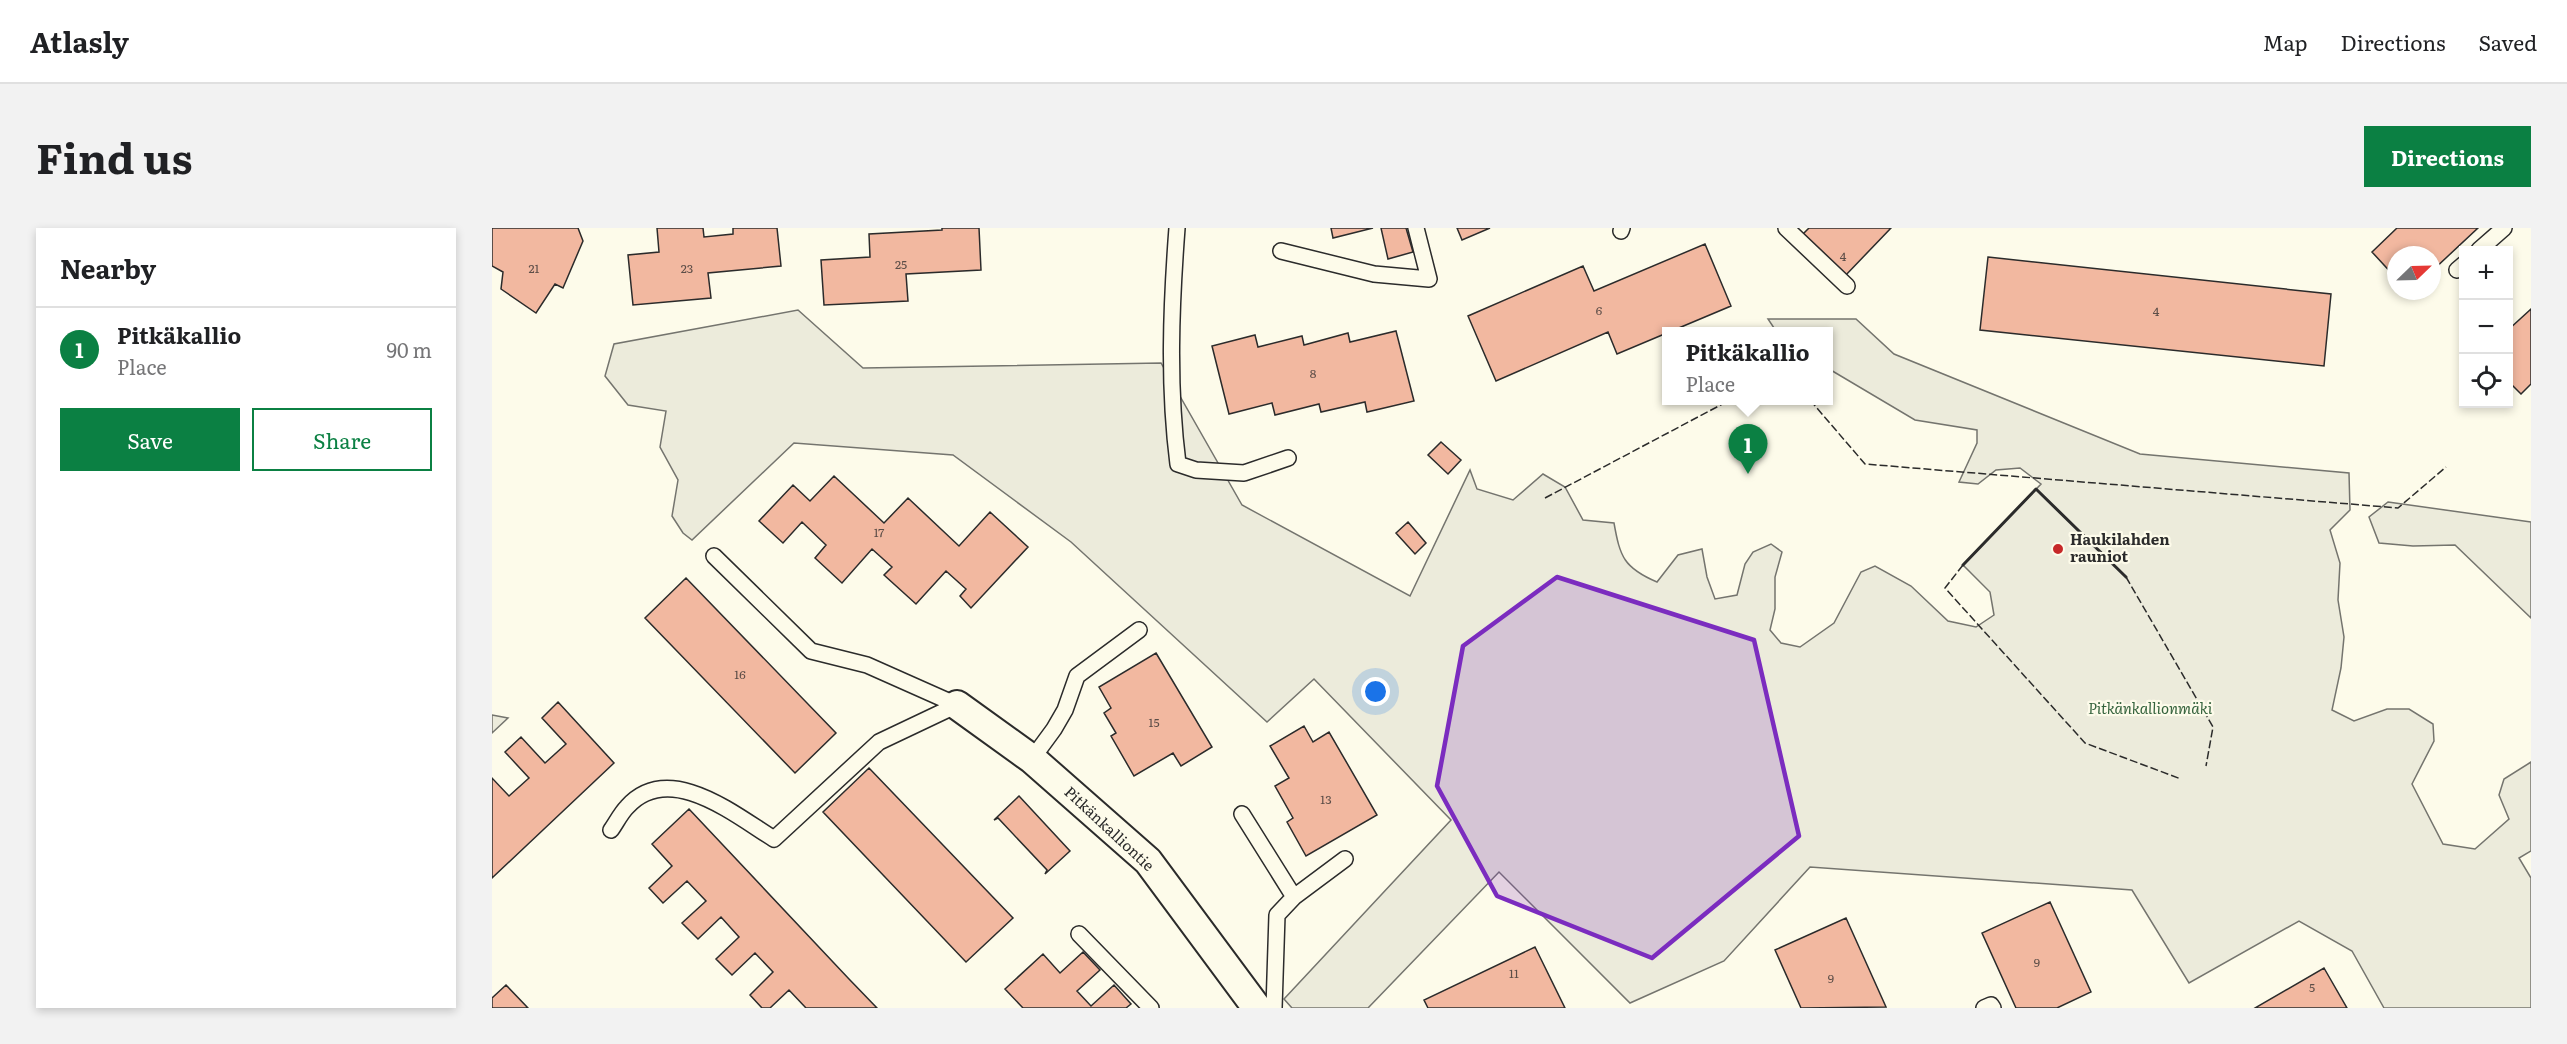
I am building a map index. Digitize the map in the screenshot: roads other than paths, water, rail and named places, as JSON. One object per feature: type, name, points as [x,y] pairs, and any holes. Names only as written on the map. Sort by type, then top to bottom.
[{"type":"street","name":"Pitkänkalliontie","points":[[957,705],[1032,759],[1148,861],[1257,1008]]},
{"type":"lane","points":[[1177,228],[1172,292],[1172,389],[1178,464],[1196,470],[1244,473],[1288,458]]},
{"type":"lane","points":[[1281,250],[1374,274],[1429,279],[1416,228]]},
{"type":"lane","points":[[1786,228],[1847,286]]},
{"type":"lane","points":[[2484,246],[2504,228]]},
{"type":"lane","points":[[714,556],[811,651],[867,665],[957,705]]},
{"type":"lane","points":[[1032,759],[1065,710],[1077,676],[1139,630]]},
{"type":"lane","points":[[611,830],[628,806],[647,793],[675,788],[707,797],[774,839],[879,742],[957,705]]},
{"type":"lane","points":[[1242,814],[1294,897]]},
{"type":"lane","points":[[1274,1008],[1277,915],[1294,897],[1345,859]]},
{"type":"lane","points":[[1079,934],[1150,1008]]},
{"type":"lane","points":[[1984,1008],[1991,1005],[1993,1008]]},
{"type":"place","name":"Pitkäkallio","points":[[1748,474]]},
{"type":"place","name":"Haukilahden rauniot","points":[[2058,549]]},
{"type":"park label","name":"Pitkänkallionmäki","points":[[2150,709]]}]
